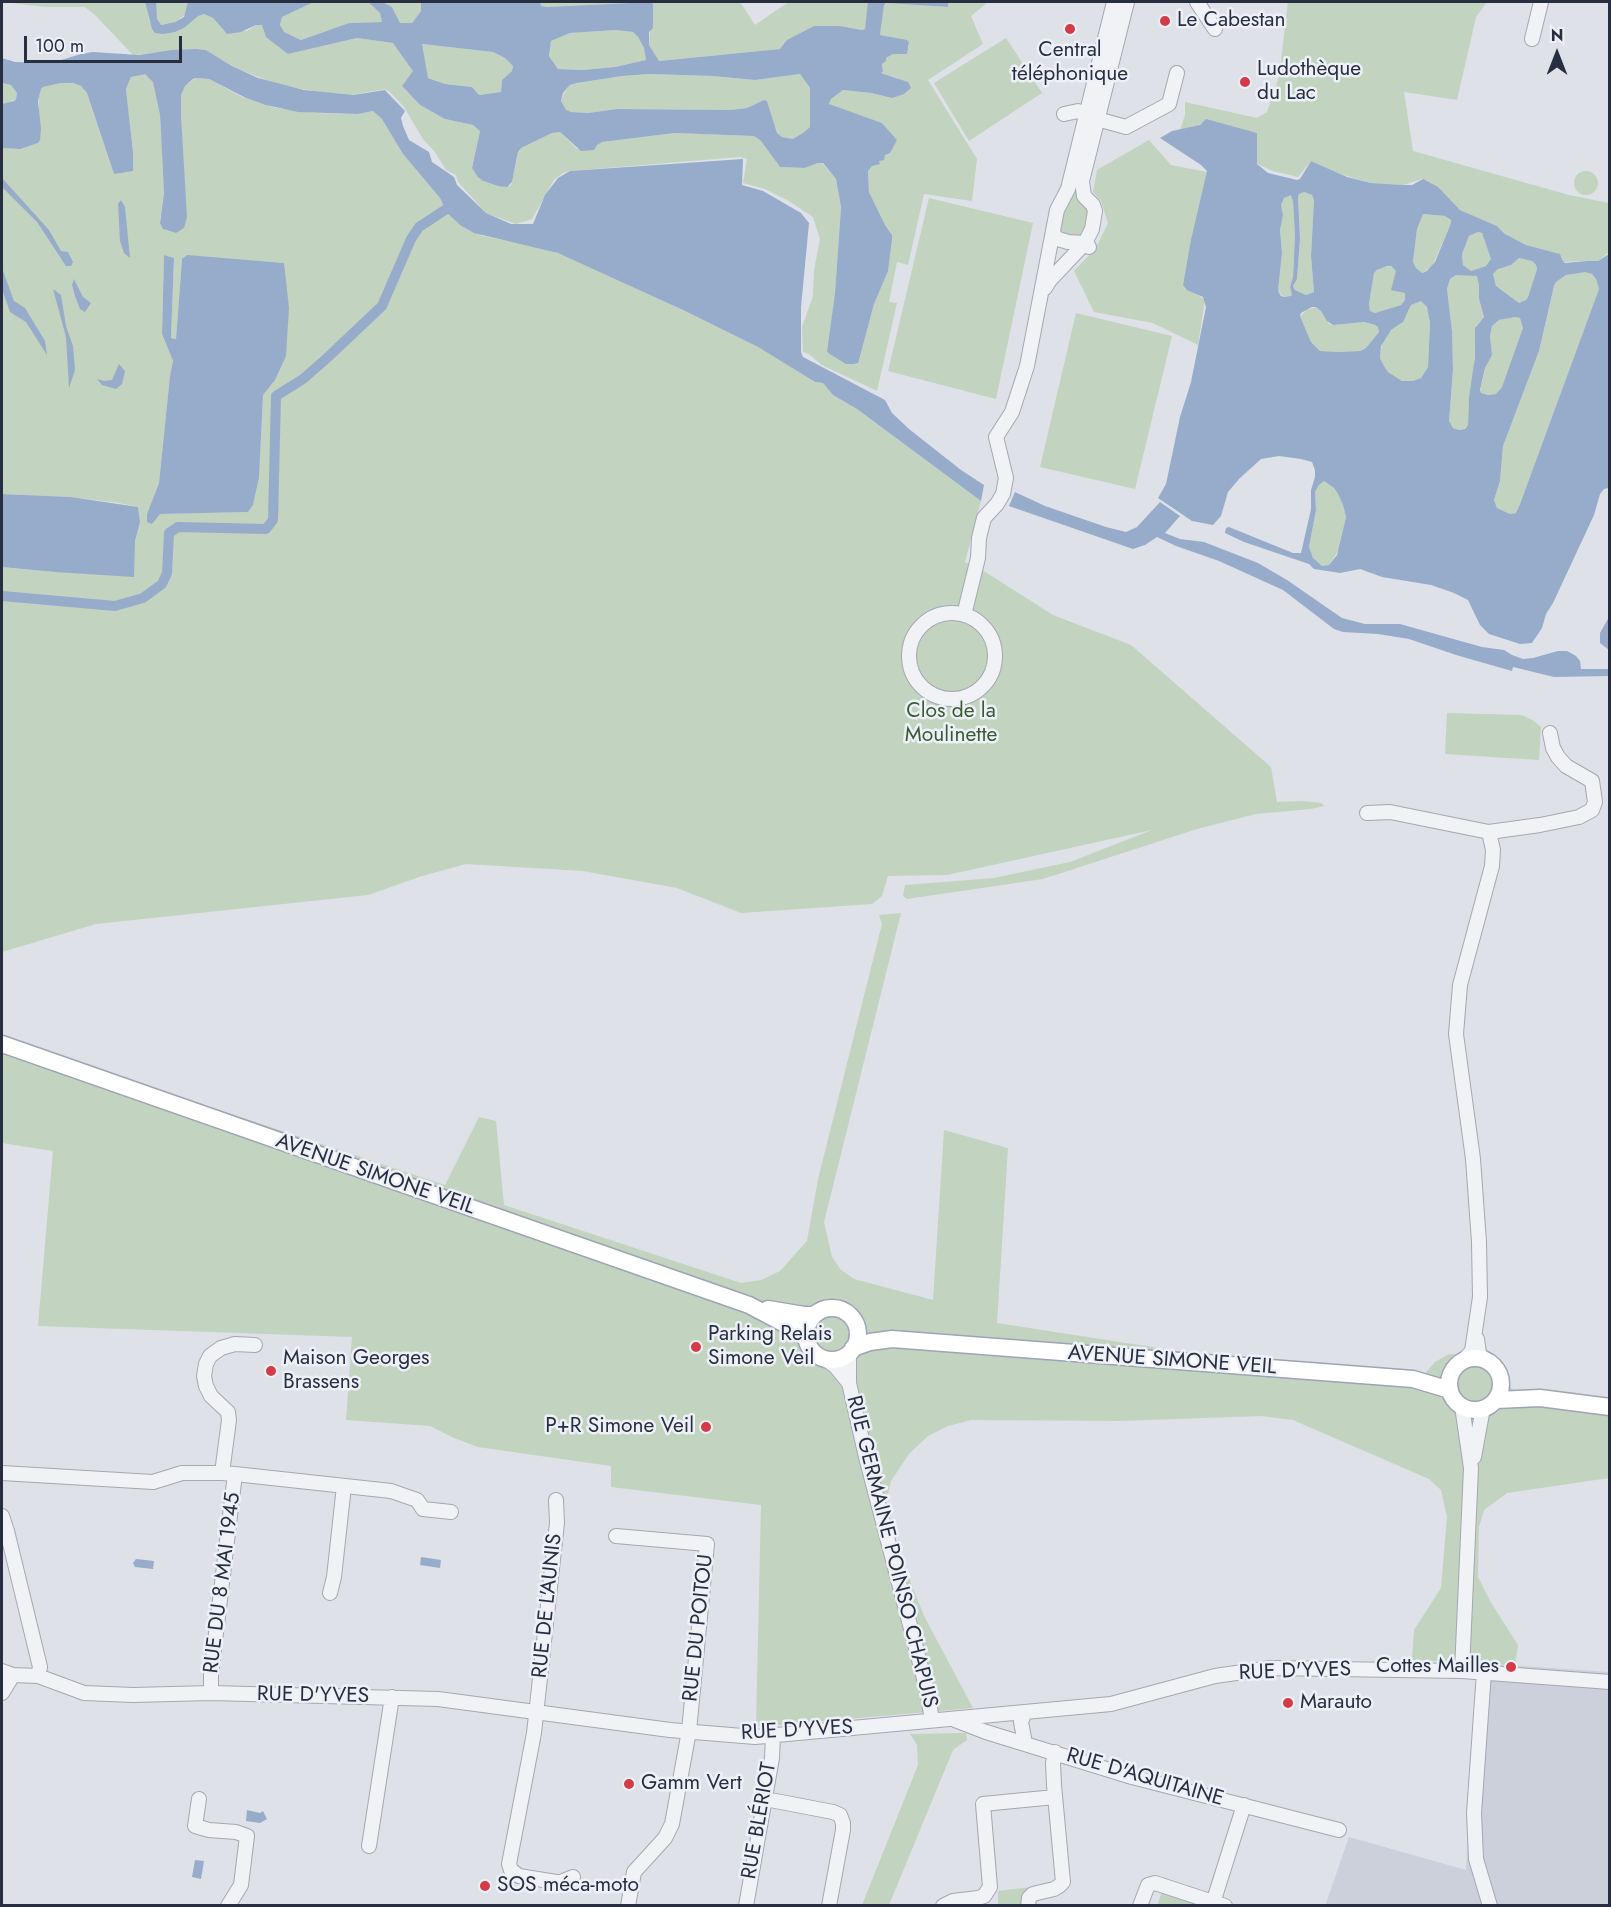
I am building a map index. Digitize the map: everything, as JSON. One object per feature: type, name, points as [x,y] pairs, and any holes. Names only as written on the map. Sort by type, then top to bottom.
[{"type":"main road","name":"AVENUE SIMONE VEIL","points":[[2,1044],[749,1305]]},
{"type":"main road","points":[[749,1305],[814,1315]]},
{"type":"main road","points":[[749,1305],[800,1332],[812,1351],[825,1359],[838,1359],[851,1350],[870,1342],[892,1339]]},
{"type":"main road","points":[[806,1339],[807,1324],[814,1315],[825,1309],[837,1308],[848,1314],[855,1323],[865,1329],[892,1339]]},
{"type":"main road","points":[[851,1350],[857,1334],[855,1323]]},
{"type":"main road","name":"AVENUE SIMONE VEIL","points":[[892,1339],[1413,1379],[1450,1390]]},
{"type":"main road","points":[[1413,1379],[1439,1375],[1475,1358],[1484,1360],[1495,1368],[1501,1384],[1490,1404]]},
{"type":"main road","points":[[1458,1366],[1451,1376],[1450,1390],[1453,1397],[1469,1409],[1540,1398],[1610,1407]]},
{"type":"main road","points":[[1499,1374],[1540,1398]]},
{"type":"street","points":[[1041,295],[1050,280],[1088,245],[1092,229],[1095,211],[1093,205],[1084,196],[1082,181],[1114,2]]},
{"type":"street","points":[[964,615],[978,558],[979,538],[984,518],[1003,494],[1006,478],[996,437],[1012,412],[1029,357],[1057,210],[1068,189],[1092,117],[1126,2]]},
{"type":"street","points":[[1197,2],[1215,29]]},
{"type":"street","points":[[1532,39],[1540,2]]},
{"type":"street","points":[[1064,114],[1078,111],[1126,127],[1169,104],[1177,73]]},
{"type":"street","points":[[1053,234],[1068,242],[1088,245]]},
{"type":"street","points":[[946,614],[964,615],[984,627],[992,639],[995,652],[994,666],[980,689],[969,696],[956,699],[943,698],[924,690],[915,679],[910,666],[909,652],[913,638],[921,626],[932,618],[946,614]]},
{"type":"street","points":[[1368,813],[1390,812],[1489,832],[1579,817],[1592,810],[1595,802],[1592,781],[1566,766],[1558,757],[1553,748],[1550,733]]},
{"type":"street","points":[[1458,1366],[1472,1351],[1480,1297],[1473,1159],[1456,1034],[1460,985],[1492,866],[1493,850],[1489,832]]},
{"type":"street","points":[[1476,1331],[1479,1353],[1484,1360]]},
{"type":"street","name":"RUE DU 8 MAI 1945","points":[[211,1693],[229,1473],[229,1420],[228,1412],[211,1396],[204,1376],[210,1356],[221,1348],[235,1344],[255,1345]]},
{"type":"street","name":"RUE GERMAINE POINSO CHAPUIS","points":[[849,1383],[851,1350]]},
{"type":"street","name":"RUE GERMAINE POINSO CHAPUIS","points":[[825,1359],[835,1366],[849,1383],[855,1401],[866,1457],[927,1690],[932,1720]]},
{"type":"street","points":[[1471,1467],[1490,1404]]},
{"type":"street","points":[[1462,1406],[1471,1467],[1462,1671]]},
{"type":"street","name":"RUE DU 8 MAI 1945","points":[[2,1473],[153,1482],[182,1473],[229,1473],[391,1491],[417,1500],[423,1509],[451,1512]]},
{"type":"street","points":[[330,1593],[334,1577],[344,1486]]},
{"type":"street","name":"RUE DE L'AUNIS","points":[[556,1500],[557,1523],[534,1733],[511,1852],[511,1870],[519,1876],[556,1882],[573,1877]]},
{"type":"street","points":[[2,1516],[8,1531],[40,1668],[38,1676]]},
{"type":"street","name":"RUE DU POITOU","points":[[616,1536],[707,1544],[689,1731]]},
{"type":"street","name":"RUE D'YVES","points":[[7,1673],[38,1676],[84,1693],[133,1695],[211,1693],[438,1699],[689,1731],[755,1737],[1111,1704],[1215,1676],[1271,1668],[1462,1671],[1610,1682]]},
{"type":"street","points":[[1484,1672],[1474,1796],[1474,1836],[1476,1859],[1490,1905]]},
{"type":"street","points":[[2,1693],[7,1673]]},
{"type":"street","points":[[369,1846],[392,1697]]},
{"type":"street","points":[[1025,1712],[1021,1722],[1025,1743]]},
{"type":"street","points":[[1007,1714],[1004,1724],[1008,1739]]},
{"type":"street","name":"RUE D'AQUITAINE","points":[[953,1719],[970,1727],[1132,1777],[1339,1830]]},
{"type":"street","points":[[628,1905],[634,1872],[665,1838],[672,1824],[689,1731]]},
{"type":"street","name":"RUE BLÉRIOT","points":[[746,1905],[772,1758],[773,1736]]},
{"type":"street","points":[[1028,1905],[1029,1898],[1033,1894],[1054,1889],[1063,1882],[1054,1797],[1055,1752]]},
{"type":"street","points":[[944,1905],[953,1901],[984,1896],[990,1887],[979,1802],[1054,1797]]},
{"type":"street","points":[[199,1799],[195,1826],[209,1830],[236,1832],[247,1836],[241,1886],[228,1905]]},
{"type":"street","points":[[765,1799],[840,1815],[843,1830],[829,1905]]},
{"type":"street","points":[[1140,1905],[1148,1886],[1155,1883],[1216,1904],[1244,1805]]},
{"type":"shaded area","points":[[1478,1663],[1609,1672],[1609,1905],[1325,1906],[1349,1837],[1466,1870]]},
{"type":"green space","points":[[2,2],[145,2],[150,23],[175,32],[184,28],[198,15],[204,14],[213,18],[224,31],[247,31],[256,25],[263,25],[288,54],[357,38],[393,43],[414,71],[402,86],[420,105],[445,119],[473,125],[480,131],[472,168],[483,181],[498,186],[510,186],[512,183],[518,152],[521,148],[552,133],[560,132],[577,149],[602,142],[675,133],[754,136],[761,141],[780,167],[805,168],[821,162],[836,179],[841,207],[835,293],[827,351],[846,363],[859,360],[874,304],[888,270],[892,240],[892,235],[869,192],[868,171],[897,140],[882,123],[829,105],[831,99],[843,90],[892,98],[898,78],[881,73],[882,64],[893,54],[903,54],[909,47],[909,41],[880,35],[884,4],[946,7],[948,2],[988,2],[971,16],[983,44],[928,80],[977,159],[972,201],[924,194],[908,265],[897,262],[889,302],[897,303],[877,391],[822,365],[803,352],[802,327],[813,296],[814,270],[820,239],[813,217],[765,189],[743,183],[747,159],[740,157],[570,171],[554,180],[532,219],[516,224],[486,213],[458,182],[456,175],[446,170],[435,152],[423,139],[404,107],[385,89],[351,95],[324,93],[276,84],[236,68],[206,50],[133,55],[85,7],[46,7]]},
{"type":"green space","points":[[156,2],[188,2],[186,14],[175,22],[161,25],[156,15]]},
{"type":"green space","points":[[314,2],[368,2],[380,13],[383,22],[349,23],[301,40],[284,32],[280,25],[282,17]]},
{"type":"green space","points":[[382,2],[421,2],[421,11],[412,23],[400,23],[392,7]]},
{"type":"green space","points":[[540,2],[646,2],[547,7],[540,6]]},
{"type":"green space","points":[[652,2],[740,2],[755,25],[787,3],[869,2],[865,29],[862,30],[840,26],[814,27],[780,49],[659,61],[649,45]]},
{"type":"green space","points":[[1288,2],[1487,2],[1476,17],[1457,100],[1404,92],[1413,151],[1569,195],[1609,203],[1609,252],[1598,261],[1564,262],[1560,254],[1526,245],[1508,236],[1497,226],[1460,210],[1433,185],[1422,179],[1403,185],[1371,183],[1340,174],[1311,161],[1298,177],[1273,171],[1257,164],[1257,133],[1204,122],[1193,128],[1180,130],[1185,115],[1185,102],[1257,118],[1267,112],[1279,77]]},
{"type":"green space","points":[[616,30],[633,32],[638,37],[644,48],[646,60],[615,67],[583,70],[558,69],[549,56],[551,41],[570,33]]},
{"type":"green space","points":[[1006,38],[1042,93],[969,141],[934,83]]},
{"type":"green space","points":[[421,44],[493,52],[505,58],[513,66],[512,71],[502,80],[501,92],[479,95],[472,87],[445,84],[428,78]]},
{"type":"green space","name":"Clos de la Moulinette","points":[[145,74],[153,80],[160,115],[164,193],[160,220],[165,230],[176,233],[186,220],[181,95],[185,86],[196,78],[209,79],[242,97],[276,108],[313,113],[358,114],[373,111],[382,119],[403,154],[440,198],[446,212],[460,225],[483,236],[535,246],[573,258],[758,347],[815,382],[823,383],[833,395],[857,409],[981,501],[965,562],[976,566],[1053,615],[1131,645],[1271,767],[1277,802],[1303,801],[1321,803],[1324,806],[1256,814],[1197,829],[1043,879],[907,899],[903,896],[905,885],[994,878],[1070,862],[1152,830],[947,875],[888,876],[882,896],[872,904],[741,913],[677,888],[583,871],[466,864],[422,876],[368,895],[96,924],[2,952],[2,567],[55,572],[135,541],[140,522],[138,507],[119,503],[71,497],[2,494],[2,148],[22,149],[38,143],[41,89],[61,83],[73,83],[81,86],[87,93],[114,174],[133,152],[126,89],[131,77]],"holes":[[[164,255],[174,258],[171,338],[176,339],[182,259],[187,256],[284,263],[275,380],[263,394],[259,478],[253,505],[248,512],[147,514],[159,483],[173,361],[162,334]]]},
{"type":"green space","points":[[649,74],[755,80],[800,74],[810,88],[810,127],[799,137],[793,139],[782,137],[777,133],[767,101],[764,100],[747,108],[731,110],[617,109],[588,113],[565,110],[561,101],[570,85]]},
{"type":"green space","points":[[2,83],[13,87],[17,93],[16,99],[2,104]]},
{"type":"green space","points":[[1149,140],[1171,165],[1207,172],[1183,284],[1205,300],[1198,345],[1153,323],[1094,312],[1074,271],[1096,248],[1108,223],[1101,201],[1093,192],[1097,170]]},
{"type":"green space","points":[[1586,171],[1591,172],[1597,178],[1597,188],[1591,194],[1586,195],[1581,194],[1575,188],[1574,183],[1575,178],[1581,172]]},
{"type":"green space","points":[[1082,181],[1093,205],[1085,243],[1058,239],[1068,189]]},
{"type":"green space","points":[[1304,192],[1312,195],[1314,200],[1311,256],[1314,292],[1306,295],[1295,290],[1293,286],[1297,279],[1300,239],[1298,197]]},
{"type":"green space","points":[[1291,194],[1295,235],[1293,277],[1290,287],[1292,295],[1284,297],[1278,291],[1282,253],[1281,205],[1284,198]]},
{"type":"green space","points":[[929,198],[1033,223],[996,399],[888,371]]},
{"type":"green space","points":[[1423,214],[1445,216],[1451,220],[1451,223],[1432,267],[1422,273],[1413,263],[1417,229]]},
{"type":"green space","points":[[1478,232],[1482,233],[1491,259],[1487,266],[1471,271],[1463,265],[1462,254],[1469,236]]},
{"type":"green space","points":[[1519,258],[1532,261],[1537,269],[1528,297],[1519,303],[1496,286],[1493,274]]},
{"type":"green space","points":[[1390,266],[1396,271],[1398,291],[1405,293],[1405,300],[1401,305],[1375,313],[1370,311],[1369,304],[1374,273]]},
{"type":"green space","points":[[1583,271],[1592,274],[1599,289],[1520,504],[1516,513],[1510,514],[1497,508],[1494,500],[1500,481],[1503,446],[1539,351],[1554,286],[1566,275]]},
{"type":"green space","points":[[1456,275],[1477,275],[1479,299],[1484,317],[1476,326],[1468,425],[1459,430],[1453,428],[1449,422],[1453,370],[1452,331],[1447,289],[1450,279]]},
{"type":"green space","points":[[1421,301],[1427,307],[1430,323],[1428,367],[1421,378],[1402,381],[1388,372],[1380,358],[1383,341],[1391,330],[1400,324],[1411,305]]},
{"type":"green space","points":[[1316,307],[1322,311],[1329,324],[1363,322],[1375,325],[1379,332],[1366,348],[1359,351],[1320,351],[1311,342],[1300,316]]},
{"type":"green space","points":[[1076,313],[1172,336],[1135,489],[1040,467]]},
{"type":"green space","points":[[1515,316],[1520,318],[1523,325],[1522,333],[1502,387],[1496,394],[1480,393],[1485,368],[1492,355],[1490,336],[1492,326],[1499,320]]},
{"type":"green space","points":[[1324,481],[1338,494],[1346,517],[1338,551],[1329,565],[1322,566],[1315,561],[1309,547],[1316,510],[1315,492]]},
{"type":"green space","points":[[1447,713],[1522,715],[1534,721],[1541,727],[1539,760],[1445,754]]},
{"type":"green space","points":[[901,913],[824,1222],[832,1257],[841,1270],[854,1279],[933,1300],[944,1130],[1008,1148],[997,1323],[1416,1388],[1435,1362],[1449,1354],[1465,1355],[1495,1368],[1512,1389],[1544,1405],[1609,1410],[1609,1478],[1507,1493],[1484,1510],[1479,1527],[1478,1577],[1490,1601],[1518,1645],[1515,1665],[1412,1660],[1414,1630],[1441,1588],[1447,1517],[1441,1490],[1429,1479],[1293,1420],[1261,1416],[1120,1421],[971,1420],[948,1426],[928,1436],[909,1454],[891,1481],[886,1503],[888,1524],[924,1616],[973,1708],[756,1727],[761,1505],[611,1487],[611,1466],[478,1447],[430,1426],[346,1420],[352,1337],[38,1326],[53,1151],[2,1143],[2,1038],[445,1185],[479,1117],[496,1121],[504,1205],[741,1283],[761,1280],[780,1271],[807,1241],[818,1179],[882,924],[879,915]]},
{"type":"green space","points":[[966,1733],[967,1740],[953,1750],[889,1905],[862,1905],[918,1765],[917,1745],[910,1734]]},
{"type":"green space","points":[[1032,1887],[1024,1895],[1022,1905],[998,1905],[998,1891]]},
{"type":"green space","points":[[1162,1891],[1195,1901],[1193,1905],[1157,1906]]},
{"type":"water","points":[[145,2],[156,2],[157,19],[161,25],[184,17],[188,2],[314,2],[282,17],[280,25],[284,32],[301,40],[349,23],[382,22],[380,13],[368,2],[382,2],[392,7],[400,23],[412,23],[421,11],[421,2],[540,2],[541,6],[547,7],[650,2],[653,4],[653,28],[649,32],[649,45],[659,61],[780,49],[787,40],[814,26],[840,26],[862,30],[865,29],[868,2],[948,2],[948,7],[886,3],[884,5],[880,35],[909,42],[907,54],[893,54],[886,58],[882,64],[881,73],[908,82],[911,88],[904,94],[892,98],[843,90],[831,99],[829,104],[882,123],[897,140],[890,153],[885,155],[884,160],[879,161],[880,164],[872,166],[868,171],[869,192],[892,235],[892,240],[888,271],[874,304],[858,363],[853,364],[846,364],[827,351],[835,293],[841,207],[836,179],[823,163],[805,168],[780,167],[761,141],[754,136],[675,133],[602,142],[594,150],[581,151],[560,132],[552,133],[521,148],[518,152],[512,182],[507,187],[498,186],[483,181],[472,168],[480,131],[473,125],[445,119],[420,105],[402,86],[413,71],[393,43],[357,38],[288,54],[266,37],[262,25],[227,34],[213,18],[204,14],[175,32],[155,33]],"holes":[[[616,30],[633,32],[644,48],[646,60],[615,67],[583,70],[558,69],[549,56],[551,41],[570,33]],[[422,44],[493,52],[505,58],[513,66],[512,71],[502,80],[501,92],[479,95],[472,87],[445,84],[428,78]],[[649,74],[755,80],[800,74],[810,88],[810,127],[793,139],[782,137],[777,133],[767,101],[764,100],[747,108],[731,110],[617,109],[588,113],[566,110],[561,101],[563,93],[570,85]]]},
{"type":"water","points":[[206,50],[258,78],[304,90],[353,95],[385,90],[405,111],[401,118],[409,140],[429,152],[432,162],[454,177],[457,185],[486,213],[511,224],[533,224],[545,195],[558,178],[570,171],[743,159],[742,185],[763,191],[801,213],[809,223],[801,307],[803,357],[885,400],[892,413],[909,429],[984,485],[981,501],[857,409],[833,395],[823,383],[815,382],[758,347],[558,253],[474,233],[460,225],[446,212],[433,217],[444,207],[440,198],[403,154],[382,119],[373,111],[358,114],[298,112],[246,98],[209,79],[193,79],[185,86],[181,95],[187,217],[184,228],[176,233],[163,229],[160,223],[164,193],[160,115],[153,82],[145,74],[131,77],[126,89],[133,171],[114,174],[87,93],[81,86],[73,83],[61,83],[41,89],[38,101],[41,129],[38,143],[21,149],[2,148],[2,104],[14,101],[17,93],[11,85],[2,83],[2,58],[15,62],[45,63],[93,52],[139,55]]},
{"type":"water","points":[[1206,119],[1257,133],[1257,164],[1268,173],[1297,180],[1300,179],[1311,161],[1347,177],[1371,183],[1412,185],[1423,179],[1438,187],[1460,210],[1497,226],[1505,234],[1526,245],[1560,254],[1565,263],[1598,261],[1609,254],[1609,488],[1604,489],[1600,494],[1594,515],[1546,614],[1542,628],[1532,643],[1520,644],[1489,634],[1480,625],[1468,600],[1454,593],[1431,585],[1382,577],[1360,569],[1340,573],[1314,569],[1309,564],[1244,542],[1225,533],[1226,528],[1229,527],[1293,553],[1301,553],[1311,509],[1311,490],[1315,477],[1312,462],[1279,456],[1261,459],[1228,492],[1221,516],[1213,525],[1192,521],[1158,498],[1166,484],[1180,417],[1191,382],[1206,307],[1203,297],[1187,290],[1183,285],[1207,171],[1160,138],[1172,131],[1200,125]],"holes":[[[1304,192],[1312,195],[1314,200],[1311,256],[1314,292],[1306,295],[1295,290],[1293,286],[1297,279],[1300,239],[1298,197]],[[1291,195],[1295,235],[1293,277],[1290,287],[1292,295],[1284,297],[1278,291],[1282,253],[1280,230],[1283,215],[1281,205],[1284,198]],[[1423,214],[1445,216],[1451,220],[1435,262],[1427,271],[1422,273],[1413,262],[1417,229]],[[1478,232],[1482,233],[1491,259],[1486,266],[1471,271],[1463,265],[1462,254],[1469,236]],[[1519,258],[1532,261],[1537,269],[1528,297],[1519,303],[1496,286],[1493,274]],[[1391,266],[1396,271],[1391,290],[1405,293],[1405,300],[1401,305],[1375,313],[1370,311],[1374,273]],[[1585,272],[1592,274],[1599,289],[1520,504],[1516,513],[1510,514],[1497,508],[1494,500],[1500,481],[1503,446],[1539,351],[1554,286],[1566,275]],[[1456,275],[1477,276],[1479,299],[1484,317],[1475,328],[1475,357],[1469,397],[1468,425],[1465,429],[1459,430],[1453,428],[1449,421],[1453,370],[1452,331],[1447,289],[1450,279]],[[1421,301],[1427,307],[1430,323],[1428,367],[1421,378],[1402,381],[1388,372],[1384,366],[1380,358],[1381,346],[1391,330],[1403,322],[1411,305]],[[1316,307],[1333,325],[1364,322],[1375,325],[1379,332],[1366,348],[1360,351],[1320,351],[1311,342],[1300,316],[1301,313]],[[1520,318],[1523,328],[1502,387],[1496,394],[1488,395],[1481,393],[1480,390],[1485,368],[1492,355],[1490,336],[1492,326],[1499,320]],[[1324,481],[1338,494],[1346,517],[1337,555],[1329,565],[1322,566],[1313,558],[1309,547],[1316,510],[1315,492]]]},
{"type":"water","points":[[2,178],[49,230],[61,251],[68,252],[73,262],[71,266],[66,266],[37,222],[2,187]]},
{"type":"water","points":[[121,200],[125,207],[130,258],[124,253],[120,241],[118,204]]},
{"type":"water","points":[[164,255],[174,258],[171,338],[176,339],[182,259],[187,255],[284,263],[289,308],[286,356],[275,380],[263,395],[259,478],[253,505],[248,512],[160,514],[152,524],[147,522],[147,514],[159,483],[173,361],[162,334]]},
{"type":"water","points":[[2,268],[14,301],[25,308],[45,341],[47,355],[26,322],[10,312],[2,289]]},
{"type":"water","points":[[74,279],[83,297],[91,303],[85,312],[80,309],[75,296],[72,285]]},
{"type":"water","points":[[53,289],[61,295],[66,326],[73,346],[75,370],[69,388],[66,337]]},
{"type":"water","points":[[119,364],[125,371],[122,384],[116,389],[102,385],[97,379],[112,380]]},
{"type":"water","points":[[1015,492],[1045,506],[1126,532],[1137,527],[1160,502],[1180,516],[1165,533],[1180,539],[1204,542],[1258,563],[1342,618],[1365,624],[1400,624],[1482,647],[1504,650],[1523,659],[1567,651],[1580,661],[1581,669],[1609,669],[1609,676],[1554,677],[1513,667],[1512,671],[1409,639],[1343,632],[1334,629],[1283,590],[1219,561],[1157,537],[1133,549],[1009,506]]},
{"type":"water","points":[[2,494],[71,497],[138,507],[140,522],[135,541],[134,577],[2,567]]},
{"type":"water","points":[[1609,617],[1610,650],[1600,643],[1600,633]]},
{"type":"water","points":[[421,1557],[441,1560],[440,1568],[420,1565]]},
{"type":"water","points":[[136,1559],[154,1561],[153,1569],[135,1567],[133,1563]]},
{"type":"water","points":[[247,1810],[260,1813],[263,1811],[267,1819],[260,1823],[246,1821]]},
{"type":"water","points":[[195,1860],[204,1861],[201,1879],[192,1877]]},
{"type":"waterway","points":[[2,596],[115,606],[143,598],[162,584],[167,573],[169,533],[178,527],[266,529],[273,520],[276,396],[303,379],[382,306],[411,239],[419,227],[448,208]]},
{"type":"place","name":"Le Cabestan","points":[[1165,21]]},
{"type":"place","name":"Central téléphonique","points":[[1070,29]]},
{"type":"place","name":"Ludothèque du Lac","points":[[1245,82]]},
{"type":"place","name":"Parking Relais Simone Veil","points":[[696,1347]]},
{"type":"place","name":"Maison Georges Brassens","points":[[271,1371]]},
{"type":"place","name":"P+R Simone Veil","points":[[706,1427]]},
{"type":"place","name":"Cottes Mailles","points":[[1511,1667]]},
{"type":"place","name":"Marauto","points":[[1288,1703]]},
{"type":"place","name":"Gamm Vert","points":[[629,1784]]},
{"type":"place","name":"SOS méca-moto","points":[[485,1886]]}]
